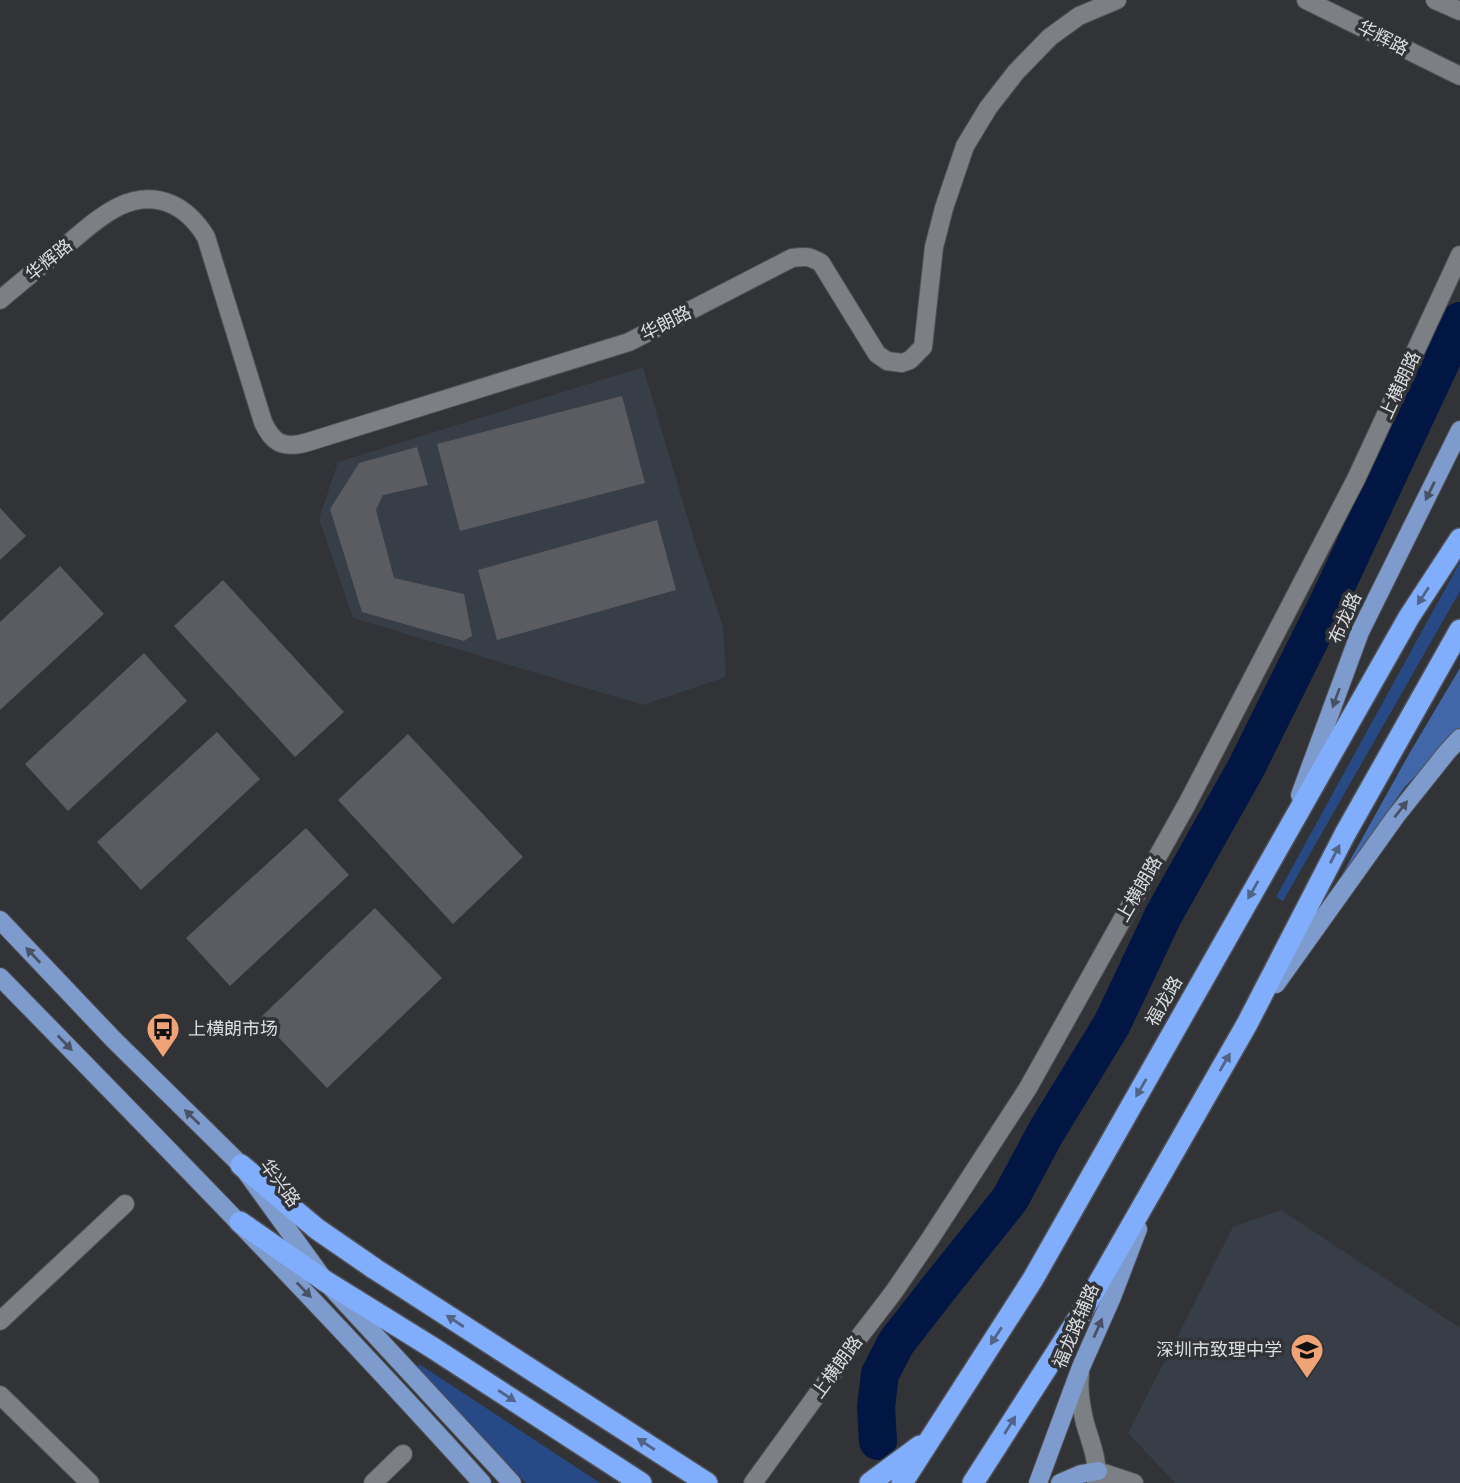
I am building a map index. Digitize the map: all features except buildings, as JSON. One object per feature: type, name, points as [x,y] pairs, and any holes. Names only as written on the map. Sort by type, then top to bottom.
[{"type":"highway","name":"福龙路","points":[[902,1483],[1033,1279],[1409,617],[1460,539]]},
{"type":"highway","points":[[973,1483],[1077,1319],[1247,1024],[1345,834],[1460,630]]},
{"type":"highway","points":[[241,1165],[317,1229],[705,1482]]},
{"type":"highway","points":[[240,1222],[325,1281],[426,1343],[641,1483]]},
{"type":"highway","points":[[870,1483],[928,1441]]},
{"type":"main road","name":"布龙路","points":[[1287,831],[1360,632],[1460,430]]},
{"type":"main road","points":[[1247,1024],[1396,816],[1460,738]]},
{"type":"main road","name":"华兴路","points":[[0,919],[114,1040],[241,1165],[325,1281],[512,1483]]},
{"type":"main road","points":[[0,977],[240,1222],[482,1483]]},
{"type":"main road","name":"福龙路辅路","points":[[1038,1483],[1080,1367],[1112,1297],[1154,1185]]},
{"type":"main road","points":[[1060,1483],[1081,1474],[1097,1477]]},
{"type":"street","name":"华朗路","points":[[97,220],[117,207],[143,199],[163,201],[183,211],[201,228],[211,251],[263,422],[274,439],[289,446],[629,342],[792,258],[802,256],[811,256],[821,263],[877,354],[887,361],[902,363],[910,360],[923,347],[934,247],[944,208],[965,146],[988,107],[1016,72],[1050,37],[1079,16],[1117,0]]},
{"type":"street","name":"华辉路","points":[[1306,0],[1326,4],[1460,76]]},
{"type":"street","points":[[1435,0],[1460,11]]},
{"type":"street","name":"华辉路","points":[[0,300],[97,220]]},
{"type":"street","name":"上横朗路","points":[[753,1483],[893,1293],[1028,1088],[1187,804],[1282,622],[1356,479],[1460,256]]},
{"type":"street","points":[[0,1321],[125,1204]]},
{"type":"street","points":[[1080,1367],[1080,1401],[1094,1449],[1097,1477],[1133,1483]]},
{"type":"street","points":[[0,1395],[90,1483]]},
{"type":"street","points":[[373,1483],[403,1454]]},
{"type":"shaded area","points":[[643,367],[695,543],[723,626],[726,677],[643,705],[353,618],[319,519],[338,462]]},
{"type":"shaded area","points":[[1460,562],[1460,591],[1283,901],[1276,897]]},
{"type":"shaded area","points":[[1460,668],[1460,728],[1404,788],[1338,882],[1409,754]]},
{"type":"shaded area","name":"深圳市致理中学","points":[[1281,1210],[1460,1328],[1460,1483],[1175,1483],[1128,1433],[1233,1227]]},
{"type":"shaded area","points":[[419,1364],[600,1483],[526,1483],[416,1368]]},
{"type":"waterway","points":[[878,1441],[876,1407],[880,1374],[896,1343],[1010,1199],[1046,1132],[1112,1024],[1163,916],[1246,768],[1331,597],[1460,321]]},
{"type":"place","name":"上横朗市场","points":[[163,1059]]},
{"type":"place","name":"深圳市致理中学","points":[[1307,1380]]}]
